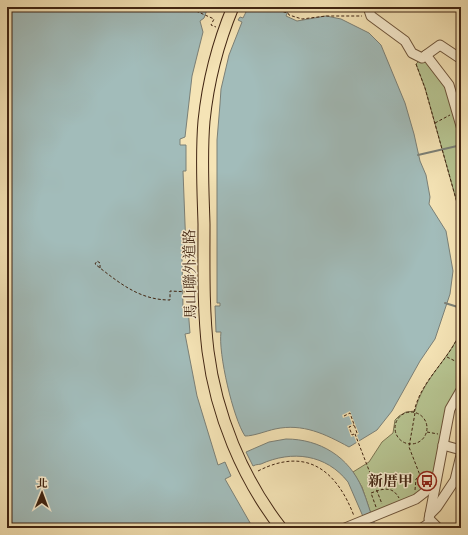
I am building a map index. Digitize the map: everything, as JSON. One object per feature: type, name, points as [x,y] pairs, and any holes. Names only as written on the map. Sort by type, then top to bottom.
[{"type":"main road","name":"馬山聯外道路","points":[[233,7],[213,69],[204,122],[204,246],[207,338],[214,381],[229,434],[252,483],[281,528]]},
{"type":"street","points":[[370,11],[405,41],[412,53],[422,58],[440,45],[461,59]]},
{"type":"street","points":[[426,55],[449,85],[461,126]]},
{"type":"street","points":[[345,528],[359,520],[411,502],[422,496],[429,488],[442,445],[451,406],[461,390]]},
{"type":"street","points":[[442,445],[461,450]]},
{"type":"street","points":[[422,528],[433,521],[437,507],[455,480],[461,455]]},
{"type":"street","points":[[433,521],[434,474]]},
{"type":"path","points":[[187,7],[214,19],[211,25],[221,29]]},
{"type":"path","points":[[264,7],[288,13],[296,18],[370,11]]},
{"type":"path","points":[[416,64],[435,123],[461,217]]},
{"type":"path","points":[[435,123],[453,114]]},
{"type":"path","points":[[187,292],[170,291],[170,300],[146,298],[134,292],[100,268],[140,295],[152,299],[170,300],[170,291],[189,292],[189,260],[200,261]]},
{"type":"path","points":[[424,487],[409,447],[415,413],[427,380],[446,356],[461,330]]},
{"type":"path","points":[[446,356],[461,364]]},
{"type":"path","points":[[344,416],[350,413],[357,433],[355,434],[384,508]]},
{"type":"path","points":[[415,413],[425,421],[427,432],[418,443],[410,444],[399,438],[395,429],[398,419],[402,415],[415,413]]},
{"type":"path","points":[[354,425],[349,427],[352,435],[355,434]]},
{"type":"path","points":[[427,432],[440,434]]},
{"type":"path","points":[[258,471],[275,463],[289,461],[300,461],[315,466],[327,473],[340,486],[359,520]]},
{"type":"path","points":[[417,494],[414,485],[420,476],[434,474]]},
{"type":"path","points":[[375,514],[371,493],[386,489],[392,490],[397,494],[401,502]]},
{"type":"green space","points":[[422,58],[438,69],[461,126],[461,217],[425,88],[416,64]]},
{"type":"green space","points":[[461,330],[461,390],[451,406],[437,475],[429,488],[372,517],[362,487],[353,472],[369,462],[382,442],[393,433],[395,420],[399,416],[406,412],[415,411],[424,389],[450,350]]},
{"type":"water","points":[[7,7],[208,7],[204,18],[200,21],[203,32],[192,76],[185,137],[180,139],[180,145],[186,145],[186,171],[183,171],[186,250],[182,257],[183,307],[188,308],[190,333],[185,334],[197,396],[218,465],[225,462],[231,476],[225,479],[253,528],[7,528]]},
{"type":"water","points":[[208,7],[215,7],[214,10]]},
{"type":"water","points":[[244,7],[290,7],[286,16],[297,21],[326,16],[341,19],[369,33],[381,45],[405,103],[420,161],[426,175],[430,197],[429,204],[446,231],[453,271],[450,294],[435,339],[420,361],[392,411],[377,430],[349,447],[314,431],[295,427],[275,429],[245,436],[240,427],[227,385],[222,355],[221,332],[216,332],[215,306],[220,306],[220,303],[217,303],[217,140],[221,89],[229,55],[242,22],[238,20],[240,17],[243,18],[246,12],[242,10]]},
{"type":"water","points":[[286,439],[310,442],[322,446],[341,459],[349,467],[362,488],[376,528],[368,528],[348,482],[329,465],[308,457],[296,456],[285,457],[253,466],[246,452],[269,442]]},
{"type":"pier","points":[[350,411],[359,434],[357,435],[360,443],[357,444],[354,436],[351,437],[347,426],[352,424],[349,416],[343,418],[342,415]]},
{"type":"waterway","points":[[418,155],[457,146]]},
{"type":"waterway","points":[[445,303],[461,308]]},
{"type":"place","name":"新厝甲","points":[[427,481]]}]
